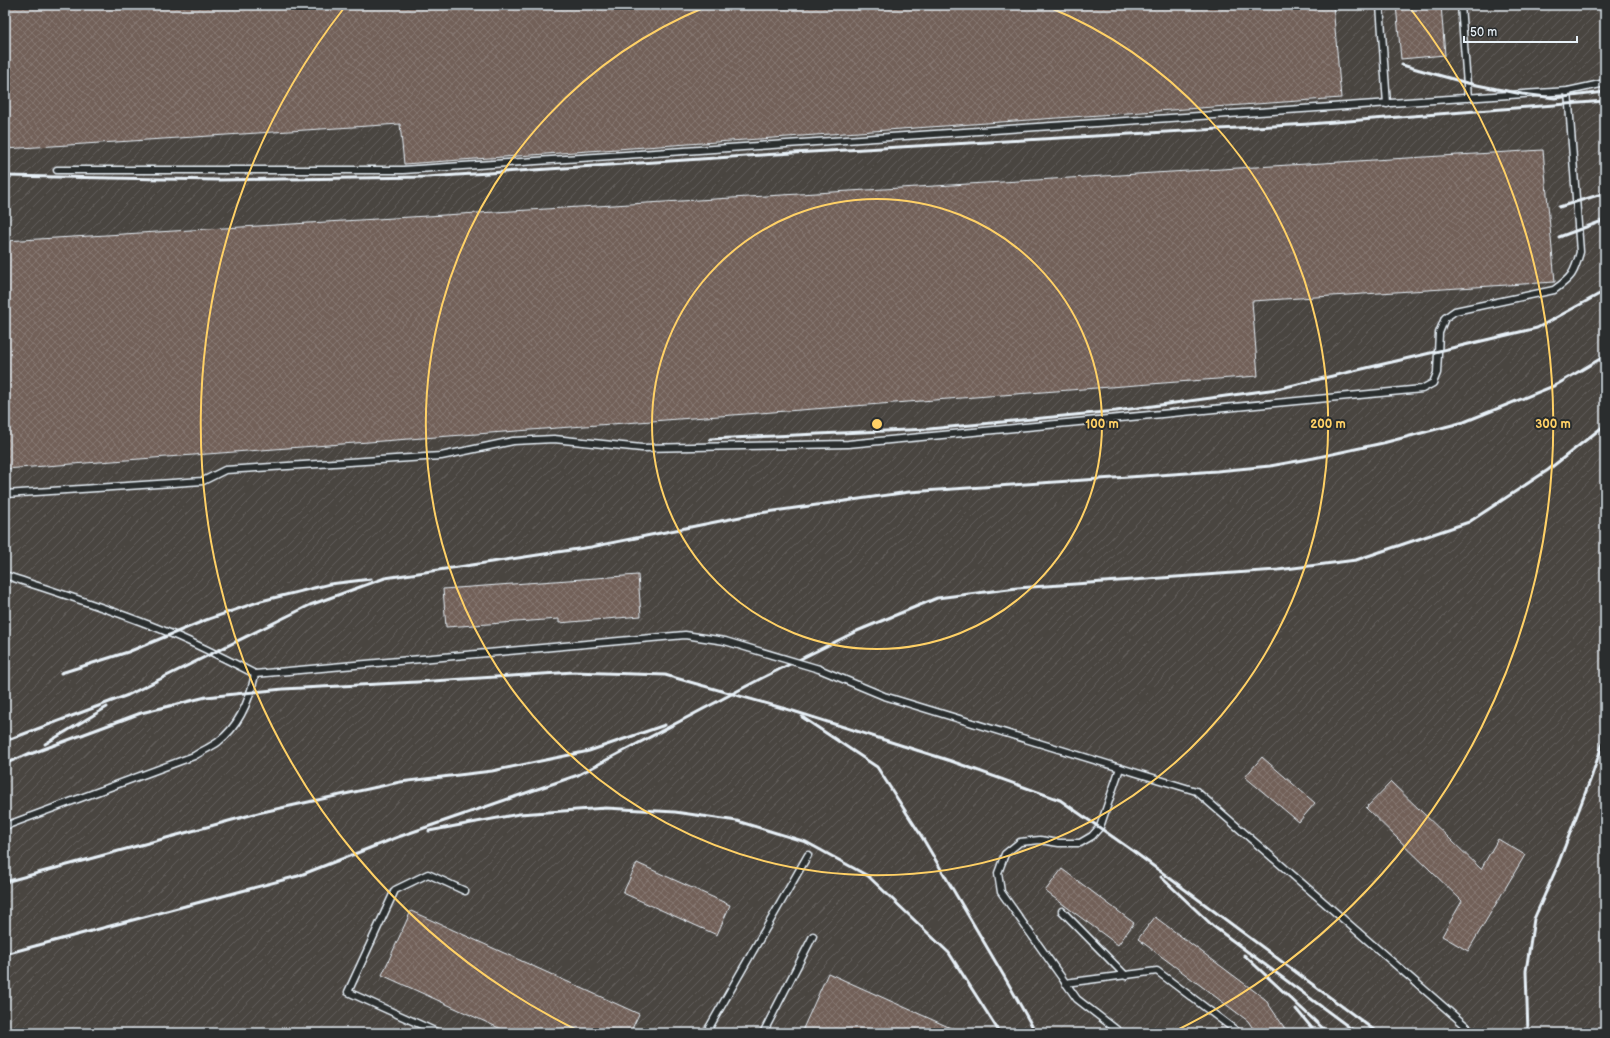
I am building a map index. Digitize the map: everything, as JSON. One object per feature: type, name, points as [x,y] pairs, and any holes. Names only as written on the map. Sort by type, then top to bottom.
[{"type":"lane","points":[[1380,5],[1387,104]]},
{"type":"lane","points":[[1461,5],[1468,98]]},
{"type":"lane","points":[[57,170],[403,170],[1568,91],[1605,83]]},
{"type":"lane","points":[[5,494],[203,480],[225,470],[441,456],[513,441],[554,439],[642,448],[848,444],[1422,389],[1433,383],[1437,373],[1440,333],[1445,318],[1455,311],[1554,290],[1565,282],[1574,272],[1580,252],[1568,91]]},
{"type":"lane","points":[[5,575],[172,634],[255,674],[685,635],[725,641],[819,669],[884,696],[1196,791],[1474,1033]]},
{"type":"lane","points":[[5,826],[194,756],[213,745],[219,741],[239,719],[251,692],[255,674]]},
{"type":"lane","points":[[1120,768],[1100,827],[1092,836],[1080,843],[1058,843],[1040,840],[1020,842],[1005,854],[998,872],[1001,892],[1077,999],[1122,1033]]},
{"type":"lane","points":[[706,1033],[808,855]]},
{"type":"lane","points":[[439,1033],[348,992],[395,890],[428,874],[464,891]]},
{"type":"lane","points":[[1062,911],[1126,976]]},
{"type":"lane","points":[[763,1033],[813,936]]},
{"type":"lane","points":[[1065,983],[1157,971],[1239,1033]]},
{"type":"shaded area","points":[[5,5],[1605,5],[1605,1033],[5,1033]]},
{"type":"building","points":[[5,5],[1333,5],[1341,98],[404,164],[400,124],[5,149]]},
{"type":"building","points":[[1396,5],[1441,5],[1445,55],[1401,59]]},
{"type":"building","points":[[1543,150],[1555,282],[1252,301],[1258,376],[5,469],[5,241]]},
{"type":"building","points":[[638,575],[641,616],[559,623],[559,619],[446,627],[443,589]]},
{"type":"building","points":[[1262,757],[1315,803],[1299,822],[1245,777]]},
{"type":"building","points":[[1391,782],[1481,869],[1498,839],[1525,855],[1468,951],[1442,936],[1462,901],[1366,808]]},
{"type":"building","points":[[637,863],[730,905],[717,935],[623,893]]},
{"type":"building","points":[[1062,869],[1134,923],[1118,945],[1045,891]]},
{"type":"building","points":[[411,911],[639,1014],[630,1033],[510,1033],[382,975]]},
{"type":"building","points":[[1155,917],[1265,999],[1288,1033],[1256,1033],[1248,1021],[1138,939]]},
{"type":"building","points":[[828,973],[962,1033],[801,1033]]},
{"type":"railway","points":[[1402,65],[1467,83],[1522,94],[1555,98],[1605,92]]},
{"type":"railway","points":[[5,176],[217,180],[427,177],[793,153],[1309,124],[1605,101]]},
{"type":"railway","points":[[1559,207],[1605,193]]},
{"type":"railway","points":[[1559,237],[1605,220]]},
{"type":"railway","points":[[710,439],[929,429],[1116,411],[1277,389],[1537,328],[1605,291]]},
{"type":"railway","points":[[5,741],[128,695],[310,605],[385,578],[591,547],[760,513],[909,492],[1217,471],[1270,466],[1314,458],[1383,443],[1464,422],[1556,385],[1605,356]]},
{"type":"railway","points":[[5,954],[298,876],[398,837],[578,775],[762,678],[857,631],[937,598],[1017,588],[1278,570],[1356,560],[1469,522],[1548,470],[1605,425]]},
{"type":"railway","points":[[61,673],[128,652],[206,620],[261,601],[330,584],[371,579]]},
{"type":"railway","points":[[25,756],[141,713],[206,697],[283,689],[574,672],[665,675],[793,711],[951,761],[1060,800],[1133,851],[1378,1033]]},
{"type":"railway","points":[[45,744],[107,707]]},
{"type":"railway","points":[[802,717],[877,767],[922,837],[1036,1033]]},
{"type":"railway","points":[[5,882],[258,813],[400,782],[492,771],[589,751],[665,725]]},
{"type":"railway","points":[[1528,1033],[1526,971],[1534,919],[1557,867],[1605,737]]},
{"type":"railway","points":[[5,764],[30,753]]},
{"type":"railway","points":[[429,831],[519,814],[606,808],[675,812],[737,821],[806,842],[868,876],[949,953],[1000,1033]]},
{"type":"railway","points":[[1161,877],[1213,926],[1357,1033]]},
{"type":"railway","points":[[1244,955],[1328,1033]]},
{"type":"railway","points":[[1296,1009],[1316,1033]]}]
